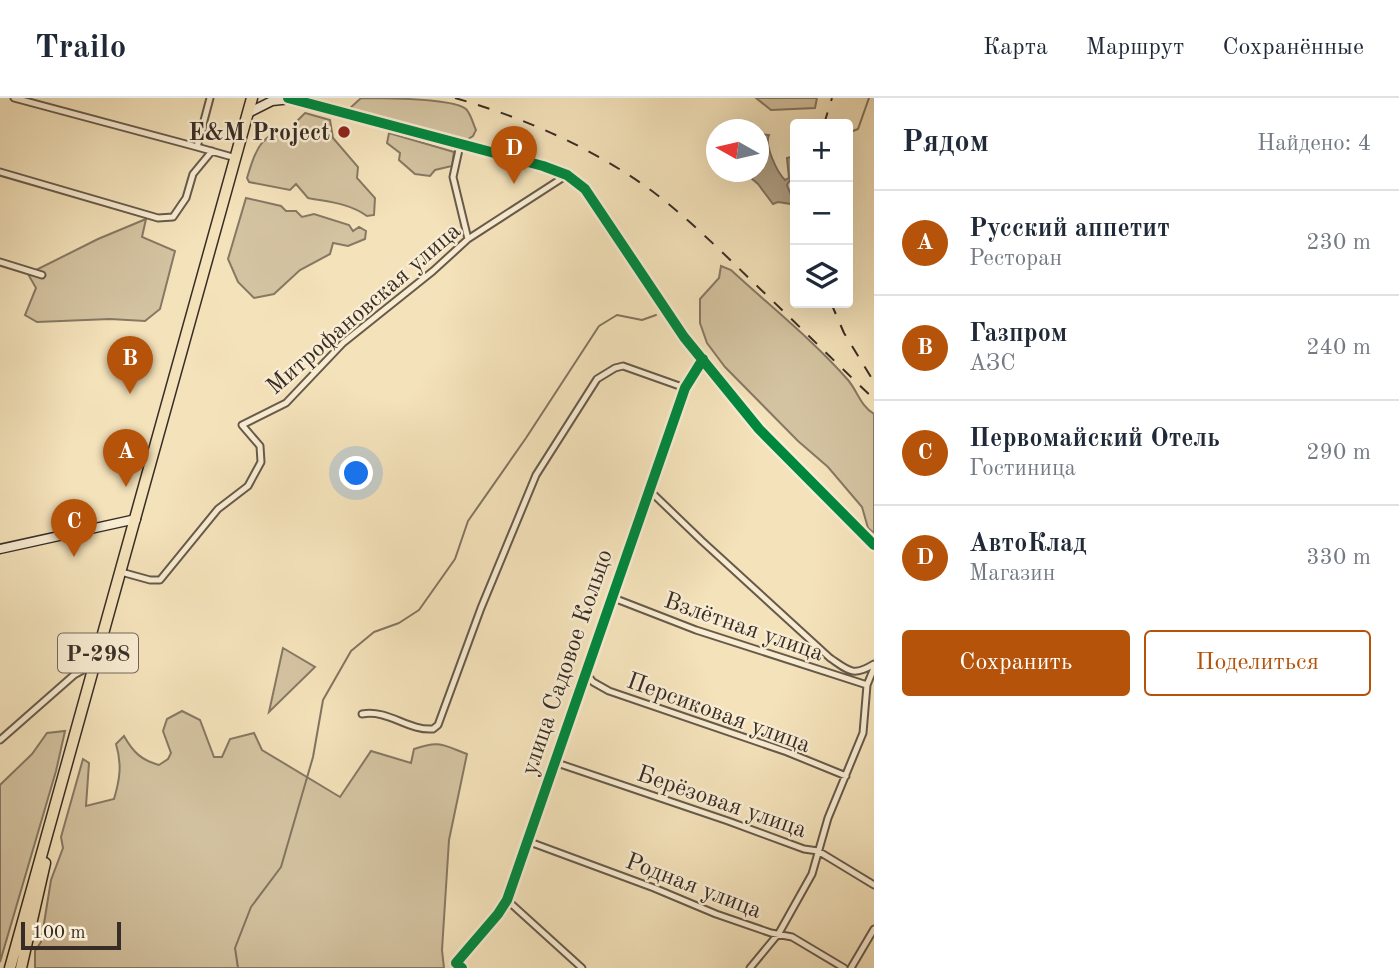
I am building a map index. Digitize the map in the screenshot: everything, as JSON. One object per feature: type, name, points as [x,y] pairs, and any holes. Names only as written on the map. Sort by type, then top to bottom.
[{"type":"highway","name":"Р-298","points":[[10,968],[252,98]]},
{"type":"highway","name":"Р-298","points":[[22,968],[62,787]]},
{"type":"street","points":[[14,98],[236,158]]},
{"type":"street","points":[[197,147],[210,98]]},
{"type":"street","points":[[248,113],[272,100],[290,98],[567,175],[585,189],[598,206],[684,337],[759,429],[874,545]]},
{"type":"street","points":[[460,145],[453,177],[468,239]]},
{"type":"street","points":[[0,172],[158,218],[173,217],[186,198],[193,174],[212,152]]},
{"type":"street","name":"Митрофановская улица","points":[[121,572],[160,580],[219,509],[248,486],[261,462],[260,446],[242,425],[286,402],[343,344],[468,239],[567,175]]},
{"type":"street","points":[[0,262],[42,275]]},
{"type":"street","name":"улица Садовое Кольцо","points":[[462,968],[456,963],[507,900],[648,489],[685,388],[703,359]]},
{"type":"street","points":[[362,714],[372,712],[384,715],[423,730],[433,729],[438,725],[481,608],[536,475],[597,379],[606,372],[623,366],[685,388]]},
{"type":"street","points":[[648,489],[830,658],[856,673],[874,666]]},
{"type":"street","points":[[0,548],[136,519]]},
{"type":"street","name":"Взлётная улица","points":[[611,597],[696,630],[867,685]]},
{"type":"street","points":[[0,740],[74,676],[95,664]]},
{"type":"street","points":[[750,968],[779,933],[812,874],[828,818],[863,733],[869,709],[867,685],[874,666]]},
{"type":"street","name":"Персиковая улица","points":[[585,671],[593,682],[609,691],[787,752],[846,776]]},
{"type":"street","name":"Берёзовая улица","points":[[554,762],[804,849],[818,851],[874,885]]},
{"type":"street","name":"Родная улица","points":[[527,841],[716,914],[771,933],[792,937],[844,968]]},
{"type":"street","points":[[507,900],[582,968]]},
{"type":"street","points":[[851,968],[874,929]]},
{"type":"shaded area","points":[[361,98],[416,99],[458,105],[468,111],[476,130],[473,136],[465,141],[348,110]]},
{"type":"shaded area","points":[[756,98],[817,98],[815,108],[771,110]]},
{"type":"shaded area","points":[[305,113],[330,120],[333,138],[358,167],[357,178],[375,198],[374,215],[367,216],[346,206],[308,198],[296,184],[290,190],[249,182],[247,178],[250,168],[262,142],[276,133],[297,131],[294,124]]},
{"type":"shaded area","points":[[389,133],[454,152],[452,166],[435,170],[430,176],[415,174],[399,160],[400,153],[387,143]]},
{"type":"shaded area","points":[[769,148],[778,171],[785,180],[789,178],[787,158],[790,157],[790,180],[787,185],[790,204],[773,204],[756,182],[769,182]]},
{"type":"shaded area","points":[[246,198],[281,206],[286,211],[296,211],[302,217],[314,214],[349,225],[353,231],[359,227],[366,231],[365,239],[348,246],[333,243],[330,254],[300,270],[274,294],[254,298],[238,282],[228,259]]},
{"type":"shaded area","points":[[146,219],[142,237],[175,251],[160,309],[145,321],[110,319],[37,322],[25,315],[36,288],[28,274],[98,239]]},
{"type":"shaded area","points":[[721,266],[731,270],[820,351],[848,380],[862,402],[874,414],[874,533],[868,528],[862,507],[828,467],[798,441],[725,367],[707,343],[700,323],[700,299],[719,278]]},
{"type":"shaded area","points":[[283,648],[315,667],[269,712]]},
{"type":"shaded area","points":[[182,711],[200,720],[214,757],[222,757],[230,739],[254,733],[262,750],[340,797],[371,751],[411,763],[414,749],[430,745],[447,746],[467,754],[449,840],[442,950],[444,968],[35,968],[35,951],[41,942],[51,880],[63,848],[61,837],[83,759],[89,763],[86,806],[114,799],[120,772],[116,744],[124,736],[138,755],[159,765],[168,759],[171,753],[163,731],[167,719]]},
{"type":"shaded area","points":[[65,731],[56,771],[0,962],[0,785],[32,754],[47,733]]},
{"type":"waterway","points":[[853,131],[858,129],[869,98]]},
{"type":"waterway","points":[[238,968],[235,948],[251,907],[281,867],[313,757],[323,700],[351,651],[374,632],[399,623],[419,610],[455,559],[468,521],[599,326],[617,315],[642,320],[656,315]]},
{"type":"railway","points":[[455,98],[558,136],[606,161],[652,191],[705,236],[874,399]]},
{"type":"railway","points":[[826,119],[832,98]]},
{"type":"railway","points":[[833,308],[844,333],[874,382]]},
{"type":"cycle path","points":[[288,98],[543,166],[567,175],[585,189],[684,337],[759,429],[874,545]]},
{"type":"cycle path","points":[[462,968],[456,963],[507,900],[685,388],[703,359]]},
{"type":"place","name":"E&M Project","points":[[344,132]]},
{"type":"place","name":"АвтоКлад","points":[[514,184]]},
{"type":"place","name":"Газпром","points":[[130,394]]},
{"type":"place","name":"Русский аппетит","points":[[126,487]]},
{"type":"place","name":"Первомайский Отель","points":[[74,557]]}]
